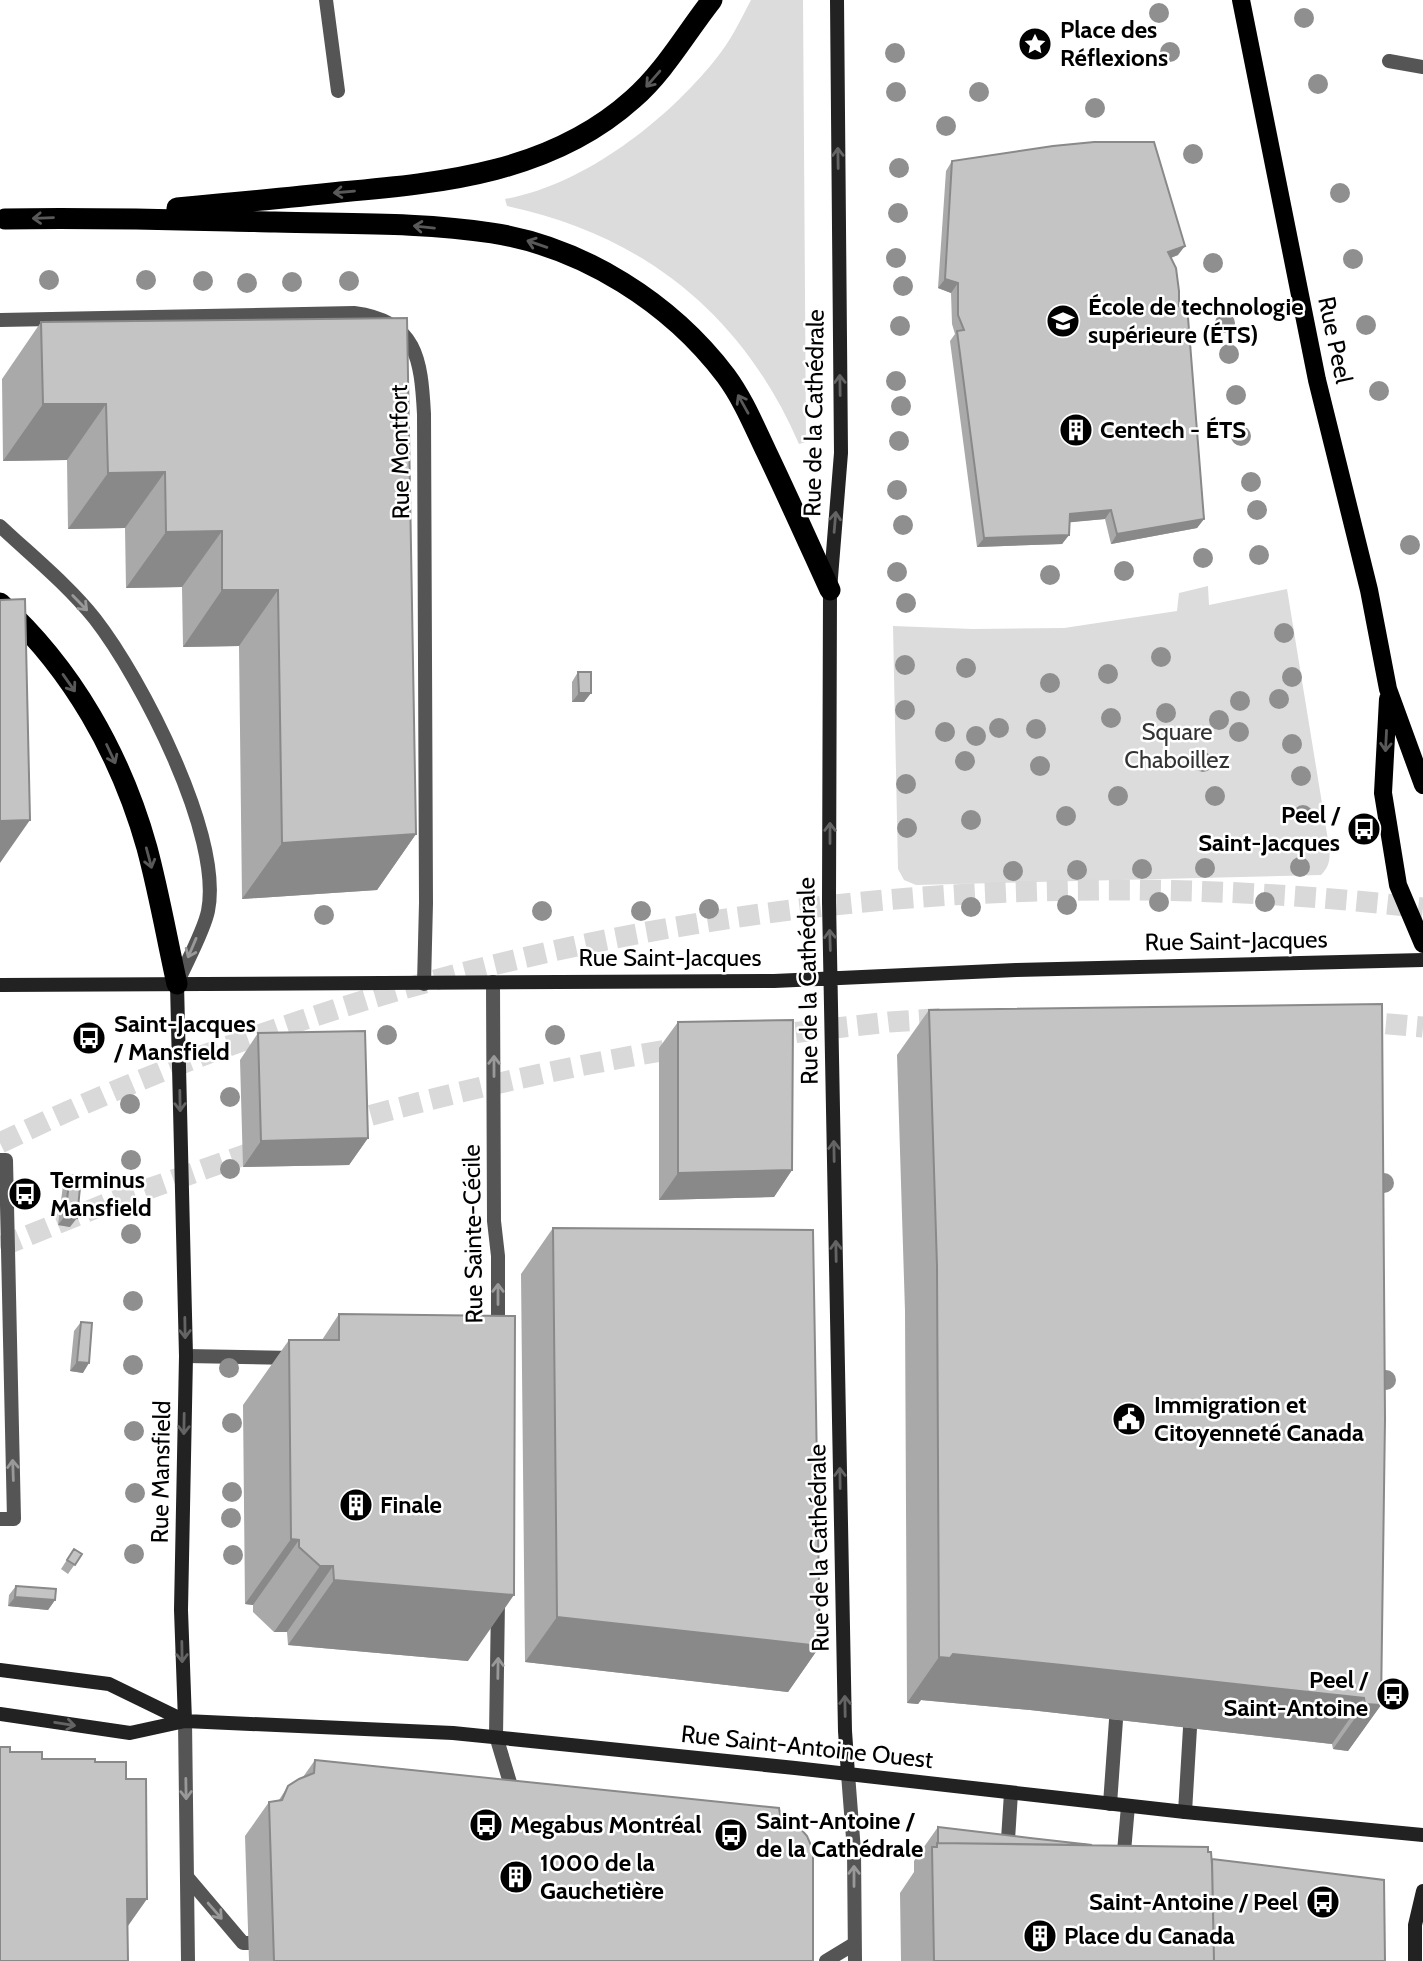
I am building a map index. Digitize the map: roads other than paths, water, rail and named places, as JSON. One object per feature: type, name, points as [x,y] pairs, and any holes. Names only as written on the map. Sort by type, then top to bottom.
[{"type":"highway","points":[[690,0],[693,24]]},
{"type":"highway","points":[[81,217],[410,187],[515,165],[574,140],[616,113],[646,87],[712,0]]},
{"type":"highway","points":[[5,219],[81,217],[413,226],[492,233],[556,251],[605,272],[673,321],[727,377],[754,426],[830,590]]},
{"type":"highway","points":[[0,603],[46,651],[92,717],[108,748],[128,793],[146,846],[177,984]]},
{"type":"main road","name":"Rue de la Cathédrale","points":[[837,0],[841,453],[830,590],[831,978],[848,1774]]},
{"type":"main road","name":"Rue Peel","points":[[1241,0],[1317,380],[1369,590],[1388,688],[1423,785]]},
{"type":"main road","name":"Rue Peel","points":[[1388,688],[1383,793],[1398,885],[1423,944]]},
{"type":"main road","name":"Rue Saint-Jacques","points":[[0,985],[774,981],[1042,969],[1423,960]]},
{"type":"main road","name":"Rue Mansfield","points":[[177,984],[186,1356],[181,1611],[185,1720]]},
{"type":"main road","name":"Rue Saint-Antoine Ouest","points":[[0,1670],[109,1684],[185,1720]]},
{"type":"main road","name":"Rue Saint-Antoine Ouest","points":[[0,1714],[130,1734],[185,1720],[496,1736],[1128,1806],[1423,1835]]},
{"type":"main road","points":[[1415,1961],[1415,1925],[1423,1891]]},
{"type":"street","points":[[326,0],[338,91]]},
{"type":"street","points":[[1389,61],[1423,67]]},
{"type":"street","name":"Rue Montfort","points":[[0,320],[354,313],[374,316],[391,323],[412,345],[422,378],[424,414],[424,984]]},
{"type":"street","points":[[0,526],[64,586],[111,641],[146,700],[191,799],[204,847],[209,903],[208,912],[177,984]]},
{"type":"street","name":"Rue Sainte-Cécile","points":[[493,982],[494,1221],[498,1256],[498,1349]]},
{"type":"street","points":[[0,1160],[6,1160],[14,1519],[0,1519]]},
{"type":"street","points":[[186,1356],[303,1358]]},
{"type":"street","points":[[498,1585],[496,1736],[519,1810]]},
{"type":"street","name":"Rue Mansfield","points":[[185,1720],[188,1961]]},
{"type":"street","points":[[1111,1804],[1116,1720]]},
{"type":"street","points":[[1185,1812],[1190,1728]]},
{"type":"street","name":"Rue de la Cathédrale","points":[[848,1774],[854,1851],[855,1961]]},
{"type":"street","points":[[1006,1872],[1011,1793]]},
{"type":"street","points":[[1122,1881],[1128,1806]]},
{"type":"street","points":[[188,1878],[243,1943],[249,1943]]},
{"type":"street","points":[[826,1961],[855,1944]]},
{"type":"tunnel","points":[[0,1143],[168,1069],[340,1008],[516,960],[695,924],[875,901],[1058,891],[1240,893],[1423,908]]},
{"type":"tunnel","points":[[765,1036],[949,1018]]},
{"type":"tunnel","points":[[1355,1021],[1423,1027]]},
{"type":"tunnel","points":[[341,1124],[512,1080],[685,1047]]},
{"type":"tunnel","points":[[0,1247],[108,1203],[270,1146]]},
{"type":"place","name":"Place des Réflexions","points":[[1035,44]]},
{"type":"place","name":"École de technologie supérieure (ÉTS)","points":[[1063,321]]},
{"type":"place","name":"Centech - ÉTS","points":[[1076,430]]},
{"type":"place","name":"Peel / Saint-Jacques","points":[[1364,829]]},
{"type":"place","name":"Saint-Jacques / Mansfield","points":[[89,1038]]},
{"type":"place","name":"Terminus Mansfield","points":[[25,1194]]},
{"type":"place","name":"Immigration et Citoyenneté Canada","points":[[1129,1419]]},
{"type":"place","name":"Finale","points":[[356,1505]]},
{"type":"place","name":"Peel / Saint-Antoine","points":[[1393,1694]]},
{"type":"place","name":"Megabus Montréal","points":[[486,1825]]},
{"type":"place","name":"Saint-Antoine / de la Cathédrale","points":[[731,1835]]},
{"type":"place","name":"1000 de la Gauchetière","points":[[516,1877]]},
{"type":"place","name":"Saint-Antoine / Peel","points":[[1323,1902]]},
{"type":"place","name":"Place du Canada","points":[[1040,1936]]},
{"type":"park label","name":"Square Chaboillez","points":[[1177,746]]}]
